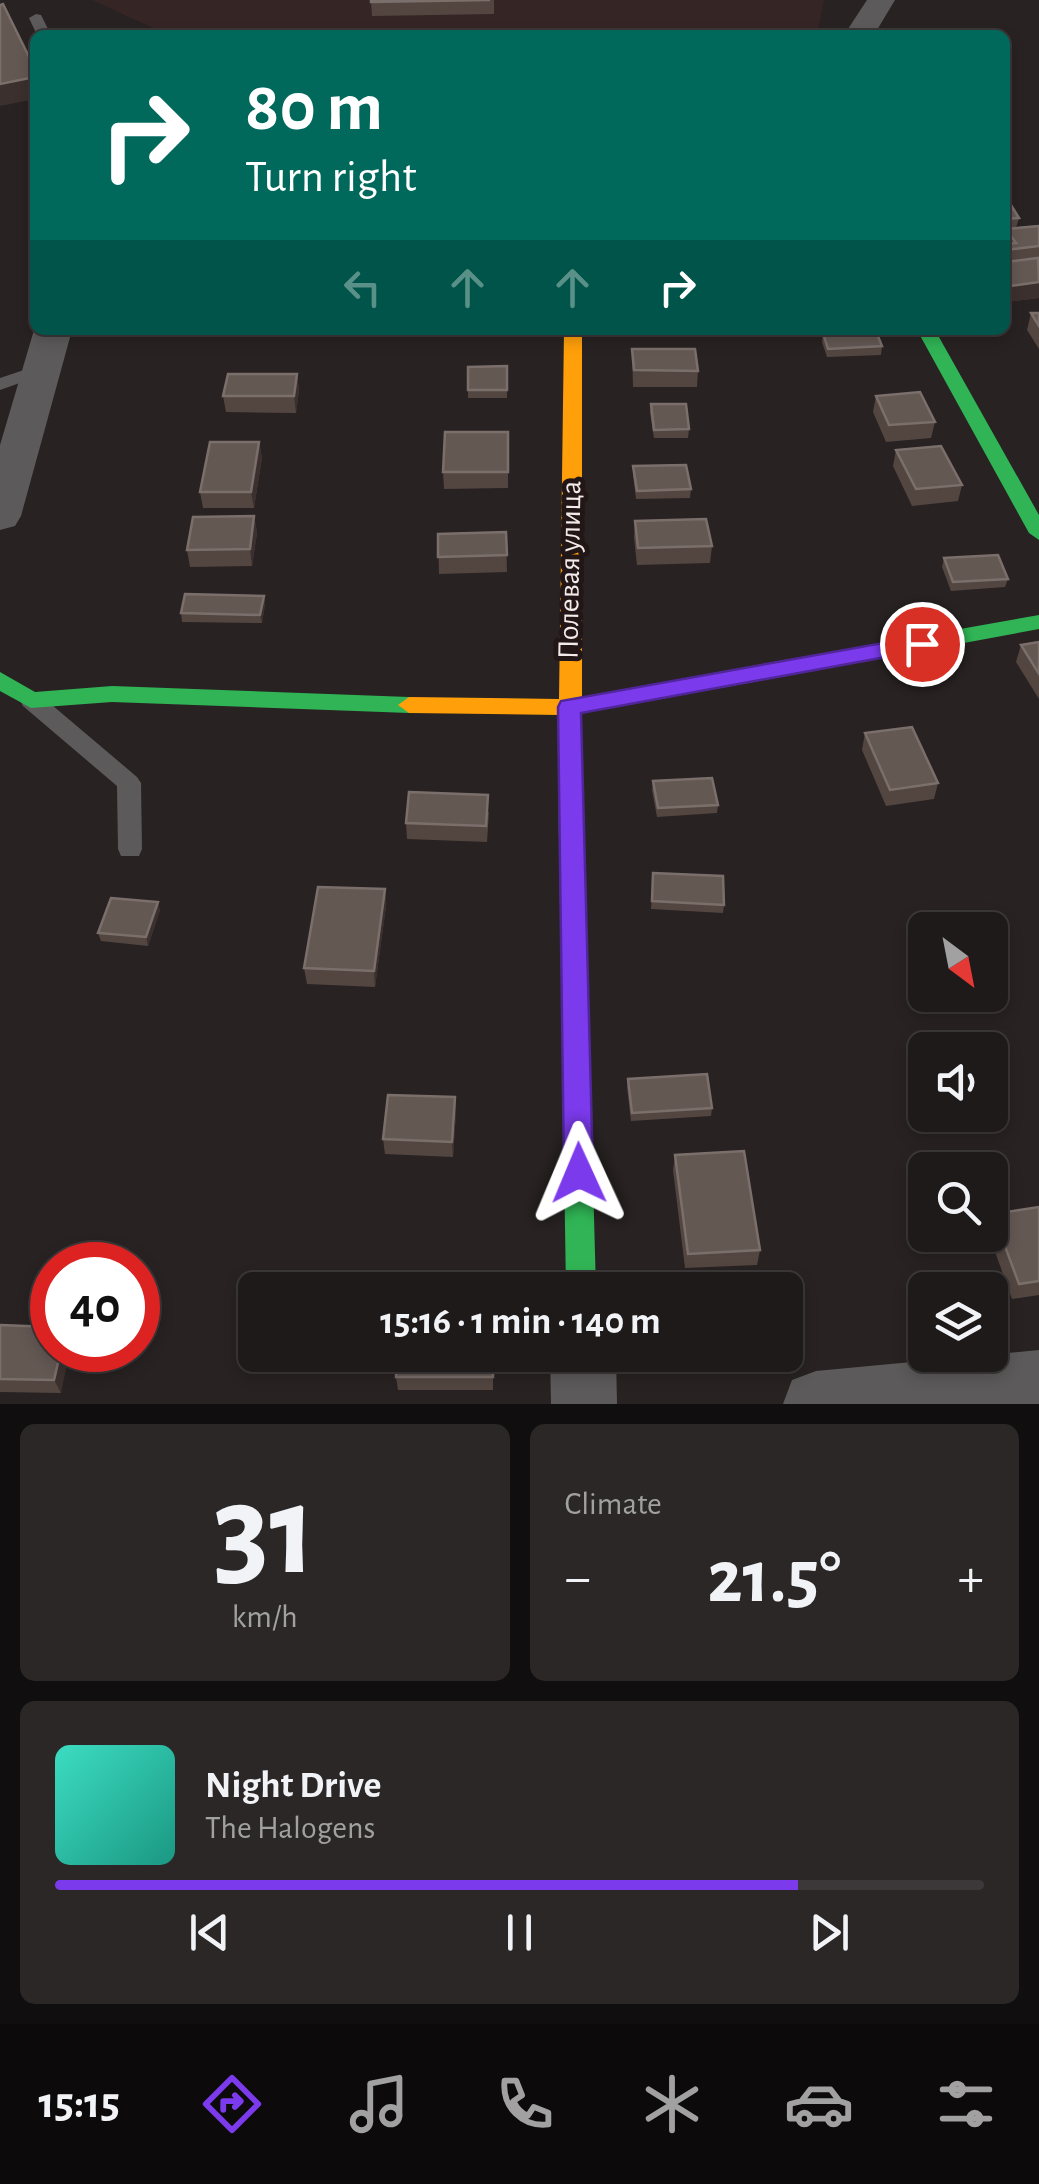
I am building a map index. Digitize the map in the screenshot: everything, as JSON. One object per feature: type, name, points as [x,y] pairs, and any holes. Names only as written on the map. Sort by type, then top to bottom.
[{"type":"street","points":[[862,30],[881,0]]},
{"type":"street","points":[[0,516],[52,335]]},
{"type":"street","name":"Полевая улица","points":[[573,335],[569,707],[581,1272]]},
{"type":"street","points":[[929,335],[1039,533]]},
{"type":"street","points":[[0,680],[31,700],[112,694],[483,708],[569,707],[1039,622]]},
{"type":"street","points":[[583,1372],[584,1404]]},
{"type":"street","points":[[816,1404],[1039,1382]]},
{"type":"lane","points":[[36,18],[42,30]]},
{"type":"lane","points":[[0,384],[42,368]]},
{"type":"lane","points":[[31,700],[129,782],[130,849]]},
{"type":"shaded area","points":[[92,0],[824,0],[818,30],[157,30]]},
{"type":"building","points":[[371,0],[490,0],[371,2]]},
{"type":"building","points":[[3,4],[30,59],[30,78],[0,84]]},
{"type":"building","points":[[1010,203],[1019,218],[1010,219]]},
{"type":"building","points":[[1039,226],[1039,246],[1010,249],[1010,244],[1016,243],[1010,229]]},
{"type":"building","points":[[1038,258],[1039,282],[1010,286],[1010,261]]},
{"type":"building","points":[[824,335],[878,335],[882,346],[828,349]]},
{"type":"building","points":[[632,349],[695,349],[698,371],[634,370]]},
{"type":"building","points":[[507,366],[507,390],[468,390],[468,367]]},
{"type":"building","points":[[228,374],[297,374],[294,396],[223,396]]},
{"type":"building","points":[[920,392],[935,422],[889,425],[876,396]]},
{"type":"building","points":[[651,404],[686,404],[689,429],[654,430]]},
{"type":"building","points":[[445,432],[508,432],[508,472],[443,472]]},
{"type":"building","points":[[210,442],[259,442],[251,492],[200,492]]},
{"type":"building","points":[[941,446],[962,485],[916,489],[896,450]]},
{"type":"building","points":[[686,465],[691,489],[637,491],[633,466]]},
{"type":"building","points":[[254,516],[250,549],[187,550],[193,517]]},
{"type":"building","points":[[706,519],[712,546],[638,548],[635,521]]},
{"type":"building","points":[[506,532],[507,555],[438,557],[438,534]]},
{"type":"building","points":[[998,555],[1008,579],[953,582],[944,558]]},
{"type":"building","points":[[185,594],[264,596],[260,615],[181,613]]},
{"type":"building","points":[[1039,642],[1039,674],[1021,645]]},
{"type":"building","points":[[912,727],[938,783],[890,790],[865,733]]},
{"type":"building","points":[[712,778],[718,805],[658,808],[653,781]]},
{"type":"building","points":[[409,792],[488,795],[486,826],[406,823]]},
{"type":"building","points":[[653,873],[723,876],[724,905],[652,901]]},
{"type":"building","points":[[318,887],[385,889],[374,971],[304,968]]},
{"type":"building","points":[[111,898],[158,902],[146,937],[98,933]]},
{"type":"building","points":[[707,1074],[712,1108],[632,1113],[628,1079]]},
{"type":"building","points":[[388,1095],[455,1097],[452,1142],[383,1139]]},
{"type":"building","points":[[744,1151],[760,1250],[688,1254],[675,1155]]},
{"type":"building","points":[[1039,1207],[1039,1281],[1019,1284],[1007,1252],[1008,1212]]},
{"type":"building","points":[[0,1325],[30,1326],[30,1372],[56,1372],[54,1380],[0,1379]]},
{"type":"building","points":[[396,1372],[493,1372],[493,1377],[396,1377]]},
{"type":"traffic: fast","points":[[929,335],[1039,533]]},
{"type":"traffic: fast","points":[[791,667],[1039,622]]},
{"type":"traffic: fast","points":[[0,680],[31,700],[112,694],[409,705]]},
{"type":"traffic: fast","points":[[570,777],[581,1272]]},
{"type":"traffic: slow","points":[[570,777],[573,335]]},
{"type":"traffic: slow","points":[[409,705],[569,707],[791,667]]},
{"type":"route","points":[[579,1173],[569,707],[922,644]]}]
